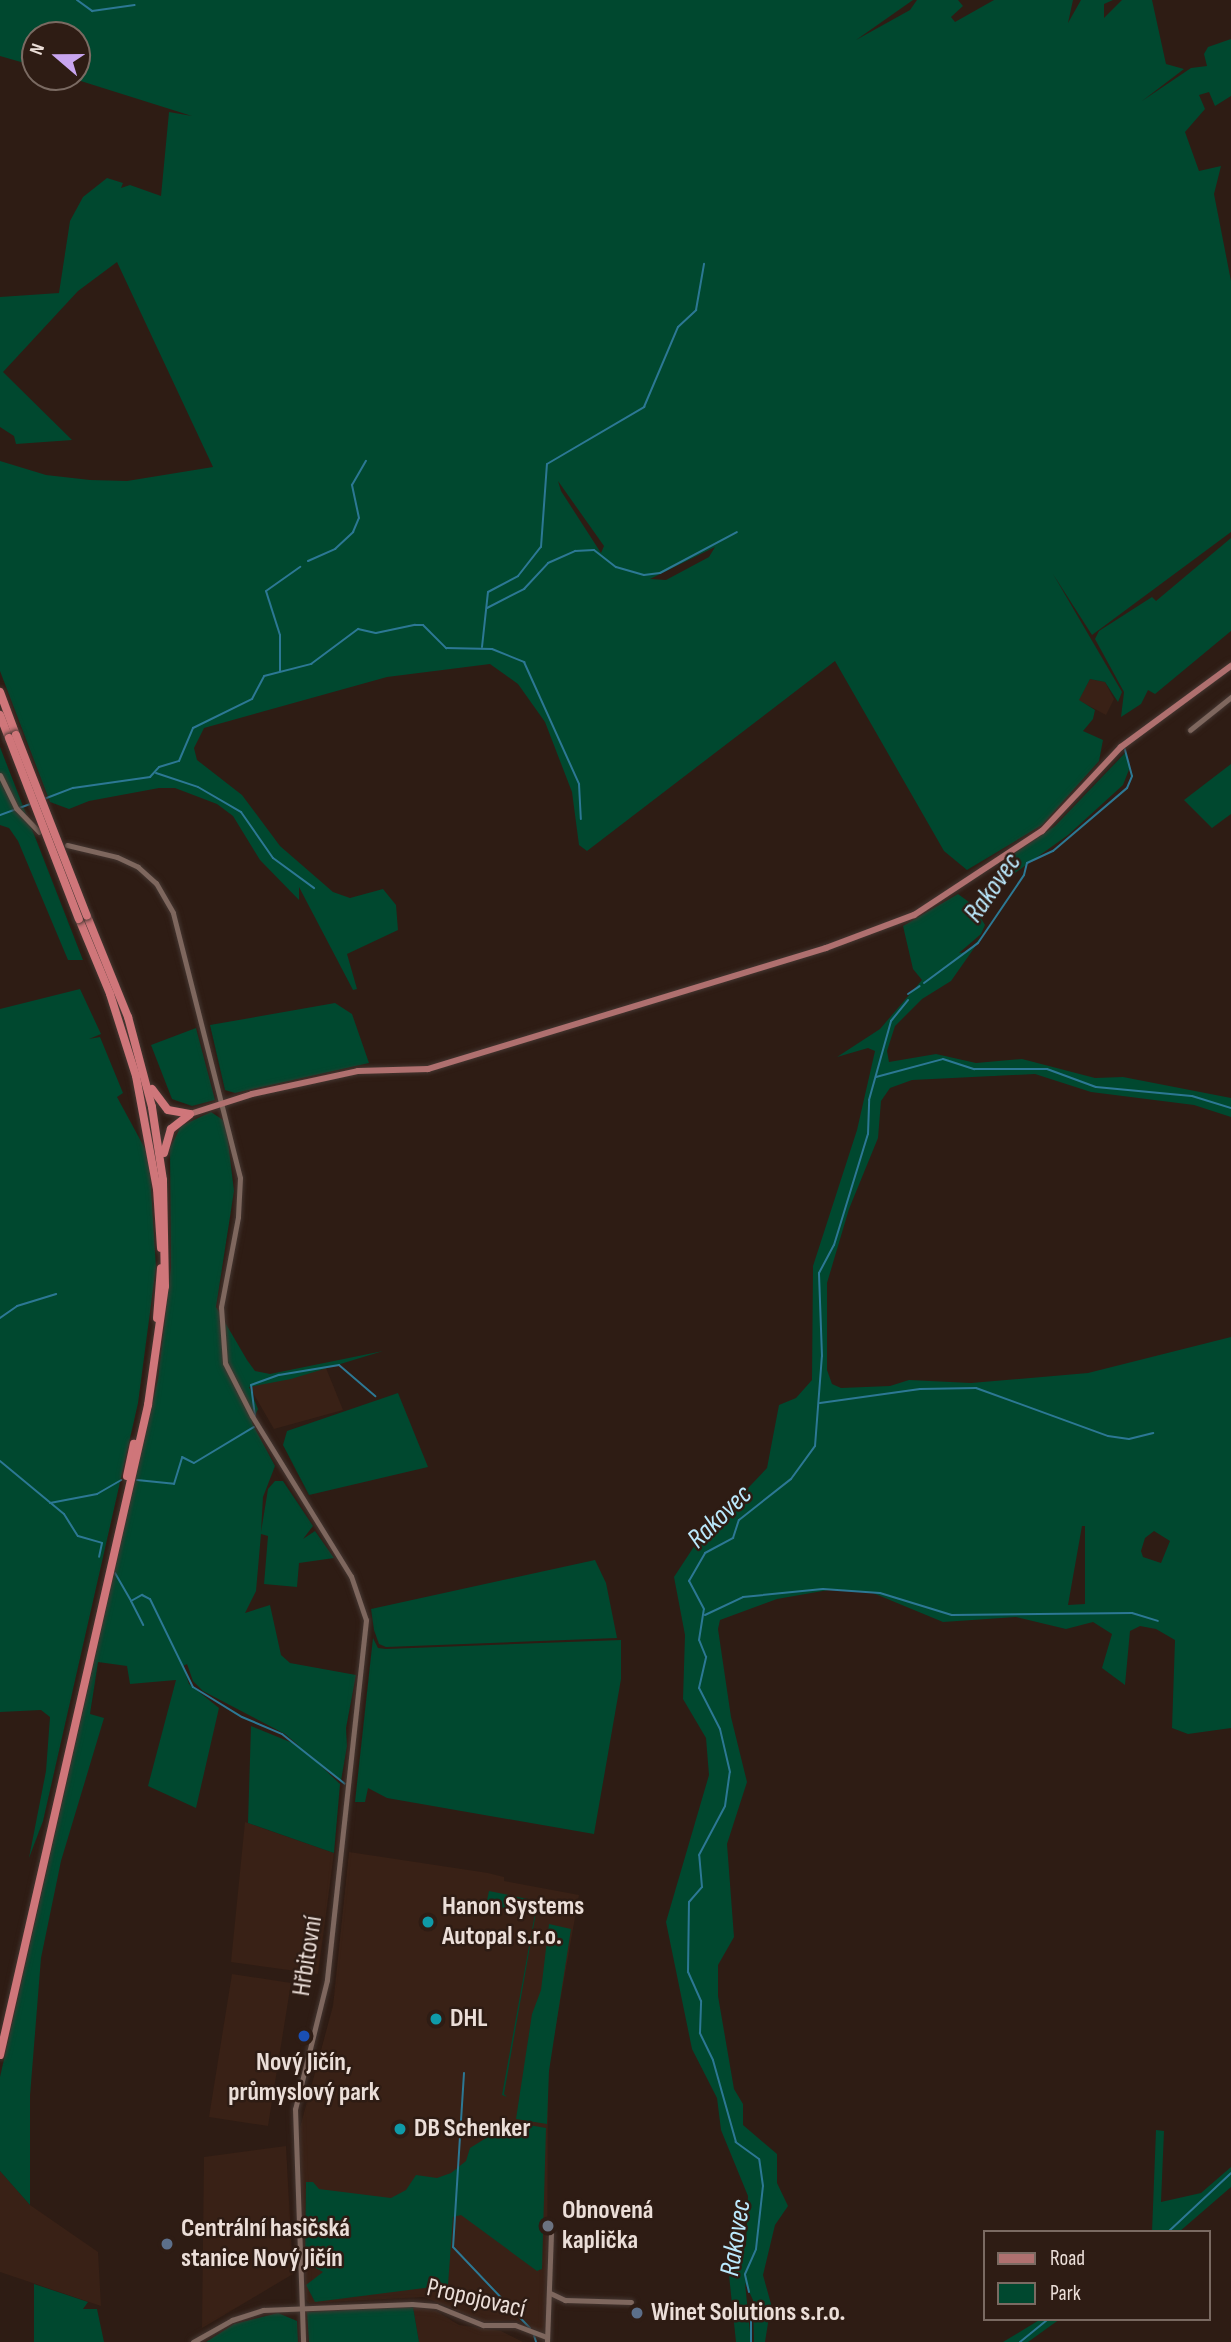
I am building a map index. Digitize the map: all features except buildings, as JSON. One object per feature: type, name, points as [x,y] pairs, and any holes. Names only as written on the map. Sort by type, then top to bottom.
[{"type":"highway","points":[[0,692],[13,736],[110,994],[140,1092],[159,1200],[159,1295],[140,1417],[0,2031]]},
{"type":"highway","points":[[0,715],[13,736]]},
{"type":"highway","points":[[83,918],[119,991],[145,1074],[163,1180]]},
{"type":"highway","points":[[145,1074],[164,1107],[190,1114]]},
{"type":"highway","points":[[0,2055],[153,1378],[165,1286],[163,1180],[166,1140],[175,1125],[190,1114]]},
{"type":"main road","points":[[190,1114],[222,1103],[358,1071],[428,1069],[813,952],[914,915],[1042,831],[1121,747],[1231,666]]},
{"type":"street","points":[[1190,730],[1231,697]]},
{"type":"street","points":[[0,775],[16,808],[39,832]]},
{"type":"street","name":"Hřbitovní","points":[[66,845],[128,862],[148,875],[166,897],[177,924],[240,1185],[221,1307],[225,1363],[252,1416],[351,1576],[365,1611],[365,1657],[327,1980],[295,2109],[303,2342]]},
{"type":"street","points":[[547,2340],[551,2232]]},
{"type":"street","points":[[550,2293],[565,2300],[631,2302]]},
{"type":"street","name":"Propojovací","points":[[194,2342],[244,2315],[301,2308],[436,2306],[483,2325],[515,2325],[547,2340]]},
{"type":"shaded area","points":[[1090,679],[1105,682],[1114,699],[1106,715],[1078,700]]},
{"type":"shaded area","points":[[326,1368],[343,1410],[274,1429],[249,1386]]},
{"type":"shaded area","points":[[245,1822],[334,1853],[318,1974],[231,1962]]},
{"type":"shaded area","points":[[349,1852],[488,1873],[504,1877],[504,1881],[579,1895],[548,2070],[547,2335],[515,2320],[484,2322],[424,2297],[309,2303],[306,2299],[298,2135],[333,2006]]},
{"type":"shaded area","points":[[232,1974],[291,1983],[268,2126],[209,2117]]},
{"type":"shaded area","points":[[286,2146],[293,2274],[202,2328],[204,2157]]},
{"type":"shaded area","points":[[0,2171],[30,2205],[98,2252],[101,2306],[0,2272]]},
{"type":"shaded area","points":[[413,2307],[436,2311],[459,2325],[501,2331],[523,2342],[419,2342]]},
{"type":"green space","points":[[0,0],[913,0],[856,40],[910,10],[917,0],[958,0],[963,6],[951,17],[955,22],[994,0],[1073,0],[1068,23],[1081,0],[1113,0],[1104,4],[1104,18],[1122,0],[1152,0],[1166,64],[1184,69],[1142,101],[1191,68],[1207,66],[1204,54],[1208,47],[1231,39],[1231,96],[1215,106],[1209,92],[1199,95],[1205,109],[1185,132],[1199,171],[1221,166],[1214,194],[1231,281],[1231,532],[1092,635],[1053,574],[1122,692],[1118,702],[1105,682],[1090,679],[1079,700],[1095,710],[1093,719],[1083,731],[1103,740],[1099,761],[1042,825],[967,870],[944,851],[835,661],[587,851],[579,845],[572,792],[545,722],[518,684],[490,664],[387,677],[204,728],[194,748],[197,760],[242,795],[280,846],[333,892],[350,898],[383,889],[396,905],[398,930],[347,954],[357,989],[353,990],[299,887],[299,900],[260,860],[233,816],[217,804],[175,788],[159,788],[89,801],[69,809],[50,802],[0,671],[0,461],[46,475],[90,480],[127,481],[213,467],[117,262],[78,291],[3,372],[72,440],[16,444],[14,436],[0,427],[0,297],[59,293],[70,221],[83,197],[107,178],[123,183],[121,188],[130,185],[161,196],[169,112],[192,116],[91,84],[91,21],[21,21],[21,62],[0,56]],"holes":[[[558,481],[604,546],[601,553],[561,491]],[[715,547],[709,557],[666,580],[650,579]]]},
{"type":"green space","points":[[1231,538],[1231,631],[1155,694],[1148,690],[1141,704],[1121,717],[1124,692],[1095,639],[1099,631],[1152,597],[1156,601]]},
{"type":"green space","points":[[0,747],[83,960],[68,960],[18,841],[9,828],[0,825]]},
{"type":"green space","points":[[1125,753],[1130,767],[1123,785],[1068,835],[1015,873],[1006,859],[1055,826]]},
{"type":"green space","points":[[1231,764],[1231,814],[1212,828],[1184,800]]},
{"type":"green space","points":[[958,894],[973,905],[985,925],[981,934],[959,953],[967,952],[984,934],[951,981],[922,999],[895,1026],[887,1051],[889,1062],[936,1054],[976,1063],[1022,1059],[1095,1078],[1123,1077],[1231,1098],[1231,1117],[1194,1105],[1091,1092],[1035,1074],[912,1080],[890,1088],[881,1101],[878,1138],[849,1209],[827,1283],[827,1370],[832,1384],[841,1388],[890,1386],[909,1380],[971,1383],[1088,1373],[1231,1337],[1231,1728],[1188,1734],[1172,1728],[1175,1640],[1156,1629],[1140,1626],[1130,1631],[1125,1685],[1102,1668],[1112,1634],[1093,1622],[1066,1629],[1016,1617],[943,1622],[873,1593],[834,1589],[777,1599],[720,1620],[718,1629],[731,1717],[747,1782],[727,1844],[734,1937],[718,1965],[718,1996],[734,2089],[743,2104],[743,2125],[777,2154],[777,2183],[788,2206],[775,2225],[763,2275],[771,2304],[765,2342],[754,2342],[753,2300],[745,2283],[751,2342],[736,2342],[729,2275],[746,2245],[748,2196],[721,2130],[717,2098],[692,2049],[666,1922],[709,1775],[706,1738],[683,1699],[685,1635],[674,1577],[697,1542],[767,1468],[779,1405],[796,1398],[812,1380],[813,1266],[857,1130],[875,1051],[868,1048],[837,1057],[880,1029],[922,980],[913,969],[903,926]],"holes":[[[1082,1526],[1085,1526],[1085,1604],[1068,1605]],[[1154,1531],[1170,1541],[1161,1563],[1143,1557],[1141,1551],[1145,1538]]]},
{"type":"green space","points":[[80,989],[101,1034],[89,1039],[100,1037],[123,1093],[117,1097],[149,1156],[156,1267],[138,1403],[43,1821],[29,1858],[46,1771],[50,1717],[41,1710],[0,1712],[0,1009]]},
{"type":"green space","points":[[335,1003],[352,1014],[369,1063],[235,1093],[225,1090],[210,1025]]},
{"type":"green space","points":[[196,1028],[215,1100],[192,1106],[172,1099],[151,1045]]},
{"type":"green space","points":[[211,1112],[223,1120],[227,1133],[234,1191],[216,1307],[247,1360],[255,1371],[270,1374],[383,1351],[291,1379],[249,1387],[258,1409],[252,1423],[275,1466],[263,1497],[261,1532],[268,1489],[275,1481],[283,1481],[313,1526],[303,1539],[315,1531],[334,1558],[299,1563],[297,1587],[264,1584],[268,1536],[261,1534],[256,1591],[245,1613],[270,1605],[281,1655],[290,1663],[356,1675],[346,1728],[347,1746],[341,1781],[285,1734],[203,1691],[193,1681],[187,1664],[183,1666],[189,1684],[219,1708],[196,1808],[148,1786],[176,1680],[130,1684],[127,1666],[98,1662],[90,1714],[104,1718],[61,1861],[41,1958],[30,2096],[30,2205],[0,2171],[0,2077],[158,1379],[171,1268],[170,1148],[181,1126]]},
{"type":"green space","points":[[398,1393],[428,1467],[309,1495],[283,1445],[287,1431]]},
{"type":"green space","points":[[595,1560],[606,1583],[617,1638],[386,1647],[379,1644],[374,1630],[371,1609]]},
{"type":"green space","points":[[373,1638],[378,1648],[386,1649],[621,1640],[621,1679],[594,1834],[387,1798],[368,1788],[365,1802],[355,1802]]},
{"type":"green space","points":[[251,1726],[300,1746],[340,1784],[334,1853],[248,1823]]},
{"type":"green space","points":[[489,1891],[538,1901],[504,2094],[507,2097],[502,2095],[535,1913],[486,1905]]},
{"type":"green space","points":[[549,1924],[571,1929],[549,2071],[547,2124],[516,2119],[532,2014],[541,1990]]},
{"type":"green space","points":[[512,2122],[546,2128],[542,2269],[537,2271],[461,2215],[453,2217],[448,2285],[315,2302],[306,2285],[323,2272],[305,2262],[306,2182],[313,2182],[319,2189],[391,2198],[406,2190],[416,2175],[437,2178],[451,2173],[466,2161],[470,2148]]},
{"type":"green space","points":[[1156,2130],[1164,2131],[1161,2202],[1201,2193],[1231,2167],[1231,2187],[1181,2230],[1152,2230]]},
{"type":"green space","points":[[34,2284],[88,2302],[83,2309],[97,2309],[104,2342],[34,2342]]},
{"type":"green space","points":[[413,2307],[419,2342],[309,2342],[307,2312]]},
{"type":"green space","points":[[278,2313],[297,2321],[298,2342],[206,2342],[234,2324]]},
{"type":"green space","points":[[1038,2321],[1057,2321],[1028,2342],[1003,2342]]},
{"type":"waterway","points":[[77,0],[92,11],[135,5]]},
{"type":"waterway","points":[[482,647],[488,592],[518,576],[541,547],[547,464],[644,407],[678,327],[696,310],[704,264]]},
{"type":"waterway","points":[[308,561],[335,549],[353,532],[359,518],[352,485],[366,461]]},
{"type":"waterway","points":[[487,608],[524,589],[548,563],[575,551],[594,550],[616,567],[644,575],[660,573],[737,532]]},
{"type":"waterway","points":[[280,671],[280,635],[266,591],[300,567]]},
{"type":"waterway","points":[[44,799],[73,788],[150,777],[159,767],[179,761],[193,728],[252,699],[264,676],[311,664],[358,629],[376,633],[423,625],[446,648],[492,649],[524,662],[579,784],[581,819]]},
{"type":"waterway","name":"Rakovec","points":[[924,983],[978,943],[1024,875],[1027,863],[1053,851],[1127,788],[1132,776],[1125,749]]},
{"type":"waterway","points":[[156,773],[198,787],[241,812],[273,858],[314,888]]},
{"type":"waterway","points":[[0,815],[33,803]]},
{"type":"waterway","name":"Rakovec","points":[[908,994],[920,986]]},
{"type":"waterway","name":"Rakovec","points":[[749,2292],[745,2274],[756,2249],[763,2186],[759,2159],[736,2142],[713,2060],[700,2033],[701,2001],[688,1972],[689,1902],[702,1887],[699,1855],[725,1806],[730,1772],[720,1729],[699,1688],[706,1657],[699,1640],[704,1609],[689,1581],[705,1553],[733,1538],[739,1520],[791,1479],[815,1446],[822,1356],[819,1273],[834,1245],[868,1134],[869,1100],[891,1021],[908,1000]]},
{"type":"waterway","points":[[876,1077],[943,1059],[974,1069],[1047,1069],[1096,1087],[1192,1096],[1231,1108]]},
{"type":"waterway","points":[[0,1318],[17,1306],[56,1294]]},
{"type":"waterway","points":[[255,1417],[251,1385],[279,1375],[339,1365],[375,1396]]},
{"type":"waterway","points":[[820,1403],[920,1389],[976,1388],[1108,1436],[1129,1439],[1153,1433]]},
{"type":"waterway","points":[[137,1480],[174,1484],[182,1457],[194,1463],[254,1427]]},
{"type":"waterway","points":[[0,1461],[64,1514],[78,1536],[102,1543],[99,1557]]},
{"type":"waterway","points":[[50,1503],[97,1494],[121,1480]]},
{"type":"waterway","points":[[115,1573],[131,1601],[142,1595],[150,1599],[193,1687],[242,1717],[282,1734],[345,1784]]},
{"type":"waterway","points":[[705,1615],[743,1597],[823,1589],[880,1593],[952,1615],[1132,1613],[1158,1621]]},
{"type":"waterway","points":[[131,1601],[143,1625]]},
{"type":"waterway","points":[[464,2073],[453,2247],[530,2328]]},
{"type":"waterway","points":[[1170,2230],[1231,2173]]},
{"type":"waterway","name":"Rakovec","points":[[751,2318],[751,2342]]},
{"type":"waterway","points":[[1020,2342],[1046,2321]]},
{"type":"waterway","points":[[533,2332],[536,2342]]},
{"type":"place","name":"Hanon Systems Autopal s.r.o.","points":[[428,1922]]},
{"type":"place","name":"DHL","points":[[436,2019]]},
{"type":"place","name":"Nový Jičín, průmyslový park","points":[[304,2036]]},
{"type":"place","name":"DB Schenker","points":[[400,2129]]},
{"type":"place","name":"Obnovená kaplička","points":[[548,2226]]},
{"type":"place","name":"Centrální hasičská stanice Nový Jičín","points":[[167,2244]]},
{"type":"place","name":"Winet Solutions s.r.o.","points":[[637,2313]]}]
